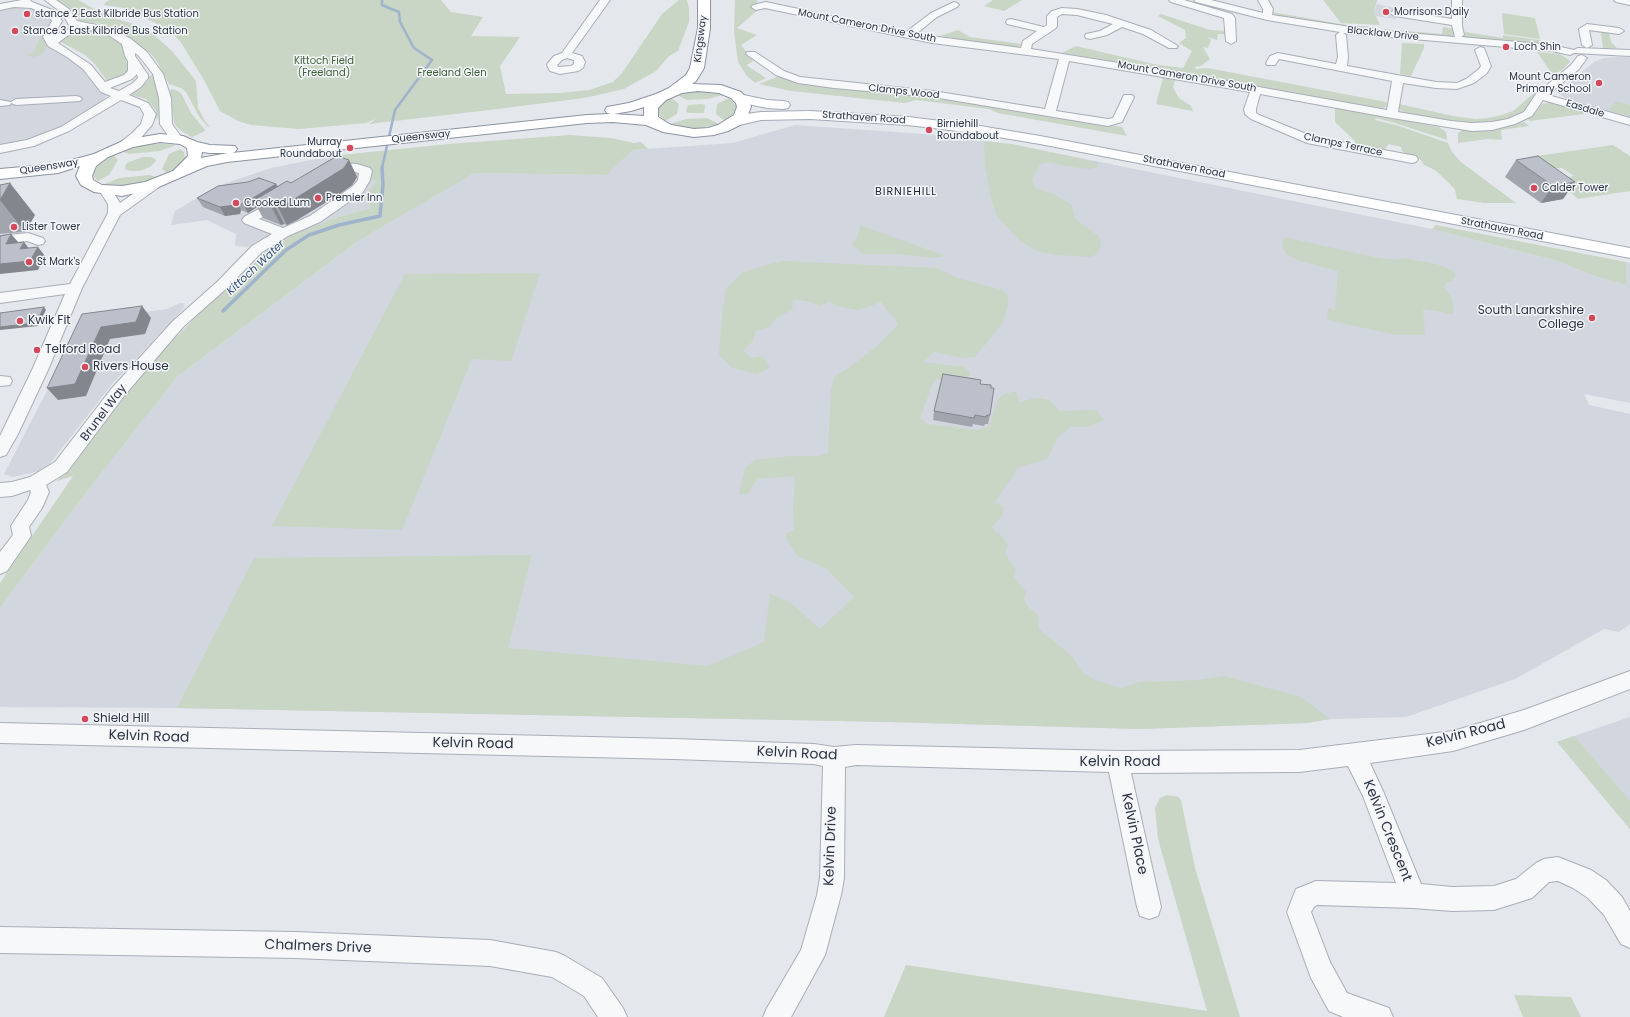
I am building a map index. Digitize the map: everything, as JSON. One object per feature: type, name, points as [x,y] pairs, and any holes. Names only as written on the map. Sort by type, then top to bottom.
[{"type":"main road","name":"Kingsway","points":[[668,94],[692,78],[697,68],[704,28],[704,0]]},
{"type":"main road","name":"Kingsway","points":[[714,41],[716,26]]},
{"type":"main road","name":"Kingsway","points":[[710,76],[713,82],[721,89]]},
{"type":"main road","points":[[698,87],[721,89],[739,98],[744,107],[740,117],[735,122],[716,130],[694,133],[673,131],[659,125],[652,119],[650,111],[653,103],[668,94],[698,87]]},
{"type":"main road","name":"Queensway","points":[[418,134],[624,109],[640,105],[668,94]]},
{"type":"main road","name":"Strathaven Road","points":[[739,98],[772,105],[857,109],[931,115],[1012,126],[1630,243]]},
{"type":"main road","name":"Strathaven Road","points":[[735,122],[746,118],[761,116],[810,115],[908,121],[974,129],[1040,140],[1630,253]]},
{"type":"main road","name":"Queensway","points":[[176,138],[186,141],[193,146],[210,149],[233,150],[601,118],[636,119],[659,125]]},
{"type":"main road","points":[[89,184],[85,179],[84,173],[98,157],[123,144],[154,138],[176,138]]},
{"type":"main road","name":"Queensway","points":[[0,182],[52,178],[73,179],[105,190],[129,190],[155,184],[183,170],[217,159],[347,141]]},
{"type":"main road","points":[[183,170],[190,164],[195,156],[193,146]]},
{"type":"main road","name":"Queensway","points":[[0,174],[58,168],[98,157]]},
{"type":"main road","points":[[1579,244],[1630,257]]},
{"type":"street","points":[[16,5],[32,0]]},
{"type":"street","points":[[50,0],[66,11],[73,23],[87,27]]},
{"type":"street","points":[[566,55],[605,0]]},
{"type":"street","points":[[1174,0],[1228,16],[1230,18],[1231,41]]},
{"type":"street","name":"Blacklaw Drive","points":[[1199,0],[1267,17],[1317,26],[1370,33],[1552,48],[1580,54],[1630,53]]},
{"type":"street","points":[[1263,0],[1268,9],[1267,17]]},
{"type":"street","points":[[1457,0],[1457,23],[1462,41]]},
{"type":"street","points":[[1619,0],[1630,2]]},
{"type":"street","name":"Mount Cameron Drive South","points":[[761,4],[771,8],[932,40],[1065,57],[1256,89],[1451,125],[1492,126],[1511,122],[1528,114],[1540,96],[1575,67],[1580,54]]},
{"type":"street","points":[[0,6],[16,5],[39,7],[55,16],[56,26],[48,37],[48,40],[87,67],[106,90],[141,103],[149,111],[150,114],[146,125],[135,137],[123,144]]},
{"type":"street","points":[[908,35],[934,15],[954,5]]},
{"type":"street","points":[[1025,52],[1027,43],[1052,26],[1052,16],[1055,13],[1062,11],[1077,12],[1102,17],[1147,32],[1174,46]]},
{"type":"street","points":[[1395,13],[1457,23]]},
{"type":"street","points":[[998,24],[1010,18],[1045,30]]},
{"type":"street","points":[[1090,36],[1103,33],[1120,24]]},
{"type":"street","points":[[1630,24],[1619,31],[1615,36],[1630,49]]},
{"type":"street","points":[[52,44],[55,39],[62,34],[87,27],[100,27],[127,42],[143,54],[158,74],[165,98],[166,124],[176,138]]},
{"type":"street","points":[[1587,45],[1584,28],[1587,27],[1619,31]]},
{"type":"street","points":[[1103,33],[1114,39]]},
{"type":"street","points":[[1341,35],[1343,57],[1341,67]]},
{"type":"street","points":[[1150,44],[1161,40]]},
{"type":"street","points":[[86,116],[137,86],[143,78],[143,75],[130,56],[127,42]]},
{"type":"street","points":[[1270,63],[1278,56],[1398,79],[1446,86],[1465,84],[1482,71],[1486,66],[1480,50]]},
{"type":"street","points":[[1050,113],[1065,57]]},
{"type":"street","name":"Clamps Wood","points":[[754,60],[798,80],[834,85],[933,94],[1108,123],[1118,120],[1128,97]]},
{"type":"street","points":[[75,124],[98,106],[106,90],[128,77],[133,71],[133,61]]},
{"type":"street","points":[[1392,115],[1398,79]]},
{"type":"street","name":"Clamps Terrace","points":[[1256,89],[1250,109],[1251,114],[1255,117],[1311,140],[1393,151],[1412,159]]},
{"type":"street","name":"Easdale","points":[[1540,96],[1630,122]]},
{"type":"street","points":[[7,103],[76,99]]},
{"type":"street","points":[[0,149],[30,143],[75,124],[122,109],[149,111]]},
{"type":"street","name":"Brunel Way","points":[[0,490],[12,489],[36,482],[61,467],[118,392],[178,324],[222,285],[257,249],[283,233],[315,219],[358,189],[364,180],[366,171],[353,167],[343,167],[327,172],[317,178]]},
{"type":"street","points":[[0,451],[10,434],[40,370],[75,288],[115,213],[155,184]]},
{"type":"street","points":[[105,190],[114,204],[115,213]]},
{"type":"street","points":[[283,233],[250,220],[288,196]]},
{"type":"street","points":[[0,240],[28,237],[38,240]]},
{"type":"street","points":[[0,298],[75,288]]},
{"type":"street","points":[[0,566],[22,536],[20,526],[36,503],[40,492],[36,482]]},
{"type":"street","name":"Kelvin Road","points":[[0,733],[674,749],[814,754],[834,758],[856,755],[1118,762],[1299,760],[1354,755],[1453,741],[1524,720],[1630,680]]},
{"type":"street","name":"Kelvin Crescent","points":[[1354,755],[1372,791],[1413,896],[1452,899],[1494,898],[1523,889],[1544,871],[1558,869],[1582,879],[1597,889],[1613,906],[1630,935]]},
{"type":"street","name":"Kelvin Drive","points":[[776,1017],[812,955],[829,895],[832,878],[834,758]]},
{"type":"street","name":"Kelvin Place","points":[[1118,762],[1149,907]]},
{"type":"street","points":[[1380,1017],[1355,1009],[1335,1009],[1299,912],[1305,898],[1316,893],[1413,896]]},
{"type":"street","name":"Chalmers Drive","points":[[0,940],[295,945],[490,953],[556,965],[593,987],[614,1017]]},
{"type":"shaded area","points":[[25,4],[52,13],[48,37],[71,55],[109,93],[75,124],[0,149],[0,7]]},
{"type":"shaded area","points":[[1377,4],[1397,9],[1396,19],[1376,16],[1374,12]]},
{"type":"shaded area","name":"Mount Cameron Primary School","points":[[1630,57],[1630,118],[1569,101],[1557,92],[1594,62],[1604,58]]},
{"type":"shaded area","points":[[795,125],[924,134],[1011,144],[1432,229],[1554,260],[1594,276],[1627,285],[1626,262],[1630,263],[1630,403],[1584,394],[1589,405],[1630,414],[1630,624],[1619,632],[1604,629],[1515,679],[1406,717],[1330,719],[1307,723],[1140,729],[889,722],[177,708],[0,707],[0,608],[81,499],[178,376],[358,241],[475,173],[605,175],[633,150],[733,143]]},
{"type":"shaded area","points":[[331,156],[345,163],[364,165],[372,170],[377,181],[362,201],[367,199],[371,208],[338,217],[275,242],[266,248],[235,246],[236,234],[207,220],[171,225],[175,211],[218,186],[271,168]]},
{"type":"shaded area","points":[[180,303],[185,303],[183,309],[112,384],[45,470],[13,477],[4,474],[83,321],[167,309]]},
{"type":"shaded area","points":[[1630,717],[1630,829],[1557,742]]},
{"type":"green space","points":[[57,0],[78,0],[107,16],[143,27],[153,34],[172,51],[196,81],[198,108],[209,126],[208,127],[200,118],[186,92],[181,88],[169,84],[156,60],[150,53],[125,35],[107,26],[79,21],[73,10]]},
{"type":"green space","points":[[110,0],[441,0],[451,12],[483,17],[471,36],[520,37],[500,66],[506,94],[561,93],[589,90],[613,82],[622,73],[662,14],[679,0],[687,0],[689,22],[678,51],[669,56],[656,71],[624,89],[584,98],[498,109],[369,124],[376,119],[366,123],[299,129],[251,125],[238,121],[220,111],[204,80],[180,41],[168,29],[124,8],[104,5]]},
{"type":"green space","points":[[735,0],[756,0],[758,2],[753,6],[759,9],[737,28],[757,35],[741,45],[753,60],[751,63],[746,65],[766,78],[755,83],[746,75],[738,62],[734,31]]},
{"type":"green space","points":[[993,0],[1022,0],[1004,11],[984,6]]},
{"type":"green space","points":[[1323,0],[1377,0],[1374,12],[1380,25],[1341,23]]},
{"type":"green space","points":[[30,7],[0,10],[0,8]]},
{"type":"green space","points":[[40,11],[50,15],[53,20],[44,37],[46,50],[40,55],[33,57],[25,55],[33,53],[43,32],[46,31],[50,25],[49,17]]},
{"type":"green space","points":[[1272,12],[1346,25],[1375,27],[1378,32],[1276,17]]},
{"type":"green space","points":[[1502,13],[1535,18],[1540,39],[1504,34]]},
{"type":"green space","points":[[1161,14],[1210,30],[1227,31],[1225,34],[1218,34],[1217,40],[1207,37],[1211,40],[1208,48],[1203,47],[1210,59],[1201,66],[1195,67],[1196,69],[1207,68],[1386,102],[1387,106],[1384,108],[1370,107],[1195,75],[1062,53],[1076,46],[1153,64],[1183,68],[1192,51],[1179,43],[1186,38],[1185,30],[1158,16]]},
{"type":"green space","points":[[1443,27],[1454,29],[1453,37],[1383,33],[1382,29],[1442,34]]},
{"type":"green space","points":[[81,29],[102,30],[122,41],[128,69],[126,74],[111,81],[106,80],[95,64],[85,55],[61,42],[61,38]]},
{"type":"green space","points":[[1592,29],[1609,33],[1611,42],[1617,48],[1603,48],[1601,33],[1589,31]]},
{"type":"green space","points":[[958,30],[970,37],[1021,44],[1019,47],[1015,48],[940,36]]},
{"type":"green space","points":[[1465,32],[1503,38],[1503,35],[1540,40],[1538,44],[1467,38],[1465,36]]},
{"type":"green space","points":[[1402,43],[1424,44],[1424,48],[1411,76],[1400,74]]},
{"type":"green space","points":[[1537,52],[1560,54],[1570,62],[1562,70],[1553,75]]},
{"type":"green space","points":[[154,75],[160,93],[160,115],[157,119],[155,119],[156,110],[146,99],[128,94],[148,81],[149,76]]},
{"type":"green space","points":[[779,76],[795,82],[820,86],[920,95],[1122,127],[1127,136],[998,113],[989,109],[916,100],[905,103],[791,91],[759,84]]},
{"type":"green space","points":[[1163,78],[1175,80],[1173,87],[1176,93],[1179,98],[1191,106],[1193,111],[1156,104]]},
{"type":"green space","points":[[1540,88],[1543,89],[1534,97],[1524,112],[1517,117],[1506,121],[1466,124],[1409,115],[1400,110],[1399,107],[1399,104],[1453,116],[1475,119],[1488,118],[1513,111]]},
{"type":"green space","points":[[173,89],[181,93],[191,113],[205,131],[192,137],[177,127],[174,123],[173,112],[171,112],[170,90]]},
{"type":"green space","points":[[698,90],[718,92],[722,95],[708,99],[687,100],[675,94]]},
{"type":"green space","points":[[670,97],[679,104],[677,114],[665,121],[658,114],[658,110],[659,106]]},
{"type":"green space","points":[[729,98],[736,105],[736,108],[732,116],[725,121],[716,114],[717,104]]},
{"type":"green space","points":[[1615,101],[1630,105],[1630,116],[1609,111]]},
{"type":"green space","points":[[1555,103],[1587,112],[1584,114],[1530,121],[1528,119],[1542,104]]},
{"type":"green space","points":[[688,105],[705,105],[704,113],[686,112]]},
{"type":"green space","points":[[1335,107],[1439,127],[1446,132],[1447,140],[1395,123],[1376,118],[1375,120],[1396,125],[1448,143],[1452,152],[1461,162],[1516,203],[1484,203],[1457,199],[1455,190],[1435,170],[1424,165],[1420,159],[1407,155],[1402,151],[1401,147],[1389,144],[1384,150],[1354,145],[1355,141],[1335,122]]},
{"type":"green space","points":[[707,118],[719,124],[696,129],[670,124],[686,119]]},
{"type":"green space","points":[[1524,122],[1529,126],[1501,130],[1502,140],[1488,139],[1458,143],[1458,133],[1464,129],[1498,128]]},
{"type":"green space","points":[[570,135],[611,138],[634,143],[641,142],[648,149],[633,150],[606,175],[475,173],[358,241],[178,376],[81,499],[0,608],[0,583],[73,476],[57,481],[140,374],[234,278],[244,276],[266,248],[275,242],[338,217],[371,208],[367,199],[361,201],[377,181],[370,180],[372,170],[364,165],[345,163],[331,156],[448,144]]},
{"type":"green space","points":[[984,141],[1011,144],[1097,162],[1098,167],[1089,169],[1065,166],[1050,162],[1040,164],[1032,180],[1035,188],[1054,194],[1072,205],[1075,219],[1099,236],[1101,244],[1097,254],[1091,257],[1057,255],[1037,251],[1020,241],[997,216],[991,199],[985,165]]},
{"type":"green space","points":[[152,143],[176,145],[160,151],[129,154],[121,151]]},
{"type":"green space","points":[[1613,145],[1630,156],[1630,191],[1578,199],[1568,190],[1576,188],[1562,179],[1574,176],[1562,168],[1546,169],[1530,157]]},
{"type":"green space","points":[[180,149],[184,152],[184,161],[168,175],[165,174],[167,173],[162,169],[169,154]]},
{"type":"green space","points":[[112,154],[118,160],[109,175],[98,181],[94,177],[93,173],[95,168]]},
{"type":"green space","points":[[143,157],[152,157],[156,160],[150,167],[140,171],[130,171],[125,169],[126,164],[129,162]]},
{"type":"green space","points":[[150,175],[159,178],[126,187],[102,185],[119,178]]},
{"type":"green space","points":[[860,225],[945,256],[934,258],[896,254],[863,254],[852,245],[857,238]]},
{"type":"green space","points":[[1436,225],[1626,262],[1627,285],[1594,276],[1554,260],[1432,229]]},
{"type":"green space","points":[[1284,237],[1374,257],[1396,260],[1402,258],[1432,263],[1445,267],[1453,271],[1456,275],[1453,280],[1446,283],[1444,287],[1452,298],[1454,314],[1423,309],[1425,335],[1397,335],[1327,320],[1328,308],[1335,310],[1338,271],[1300,261],[1287,255],[1282,247]]},
{"type":"green space","points":[[783,261],[936,268],[958,278],[1002,290],[1008,295],[1008,306],[1002,324],[975,357],[962,358],[934,352],[923,362],[965,367],[970,373],[967,379],[953,383],[937,379],[932,385],[920,418],[928,424],[977,430],[989,427],[998,399],[1005,394],[1016,391],[1019,402],[1036,398],[1049,400],[1060,411],[1096,410],[1104,420],[1087,427],[1070,427],[1058,437],[1047,459],[1017,468],[994,503],[1001,504],[1004,508],[1002,516],[992,527],[994,531],[1000,534],[1008,545],[1005,553],[1016,570],[1014,577],[1026,592],[1024,600],[1029,608],[1039,615],[1038,626],[1042,632],[1072,656],[1082,672],[1095,680],[1121,688],[1140,682],[1198,680],[1224,676],[1301,697],[1330,719],[1307,723],[1140,729],[889,722],[177,708],[254,558],[532,555],[508,648],[708,666],[764,642],[770,594],[791,603],[820,629],[854,597],[827,569],[796,555],[788,541],[785,534],[794,530],[793,511],[795,476],[757,479],[748,494],[739,494],[745,468],[755,460],[791,456],[816,456],[828,453],[831,390],[834,378],[875,348],[898,325],[895,318],[886,310],[881,301],[869,307],[858,310],[836,306],[829,301],[821,306],[806,301],[793,299],[792,310],[776,318],[770,327],[756,331],[752,342],[743,351],[752,358],[763,356],[770,368],[757,374],[732,368],[719,355],[722,315],[726,289],[742,273]]},
{"type":"green space","points":[[540,273],[511,361],[472,359],[402,530],[272,526],[405,274]]},
{"type":"green space","points":[[1574,736],[1630,801],[1630,829],[1557,742]]},
{"type":"green space","points":[[1167,795],[1178,797],[1181,800],[1195,868],[1240,1017],[884,1017],[906,965],[1207,1011],[1158,839],[1155,808],[1160,798]]},
{"type":"green space","points":[[1514,995],[1571,997],[1581,1017],[1523,1017]]},
{"type":"building","points":[[337,156],[349,160],[344,168],[288,203],[272,208],[253,201],[287,181],[291,183]]},
{"type":"building","points":[[1538,156],[1575,182],[1553,186],[1516,160]]},
{"type":"building","points":[[259,178],[276,184],[243,204],[236,201],[235,205],[220,207],[197,198],[218,186],[248,182]]},
{"type":"building","points":[[10,183],[0,200],[0,185]]},
{"type":"building","points":[[11,234],[6,244],[24,242],[20,249],[38,247],[30,261],[0,264],[0,236]]},
{"type":"building","points":[[142,306],[136,322],[101,327],[75,384],[47,388],[82,314]]},
{"type":"building","name":"Kwik Fit","points":[[44,307],[36,323],[0,327],[0,313]]},
{"type":"building","points":[[943,374],[981,380],[980,384],[991,385],[991,388],[994,388],[990,415],[987,415],[986,417],[975,415],[974,418],[934,411]]},
{"type":"waterway","name":"Kittoch Water","points":[[382,0],[382,5],[399,12],[400,22],[414,48],[432,60],[395,110],[382,168]]},
{"type":"waterway","name":"Kittoch Water","points":[[223,311],[286,250],[309,235],[339,225],[380,216],[383,185],[382,168]]},
{"type":"place","name":"Morrisons Daily","points":[[1386,12]]},
{"type":"place","name":"stance 2 East Kilbride Bus Station","points":[[27,14]]},
{"type":"place","name":"Stance 3 East Kilbride Bus Station","points":[[15,31]]},
{"type":"place","name":"Loch Shin","points":[[1506,47]]},
{"type":"place","name":"Mount Cameron Primary School","points":[[1599,83]]},
{"type":"place","name":"Birniehill Roundabout","points":[[929,130]]},
{"type":"place","name":"Murray Roundabout","points":[[350,148]]},
{"type":"place","name":"Calder Tower","points":[[1534,188]]},
{"type":"place","name":"Premier Inn","points":[[318,198]]},
{"type":"place","name":"Crooked Lum","points":[[236,203]]},
{"type":"place","name":"Lister Tower","points":[[14,227]]},
{"type":"place","name":"St Mark's","points":[[29,262]]},
{"type":"place","name":"South Lanarkshire College","points":[[1592,318]]},
{"type":"place","name":"Kwik Fit","points":[[20,321]]},
{"type":"place","name":"Telford Road","points":[[37,350]]},
{"type":"place","name":"Rivers House","points":[[85,367]]},
{"type":"place","name":"Shield Hill","points":[[85,719]]},
{"type":"district","name":"BIRNIEHILL","points":[[906,192]]},
{"type":"park label","name":"Kittoch Field (Freeland)","points":[[324,66]]},
{"type":"park label","name":"Freeland Glen","points":[[452,73]]}]
